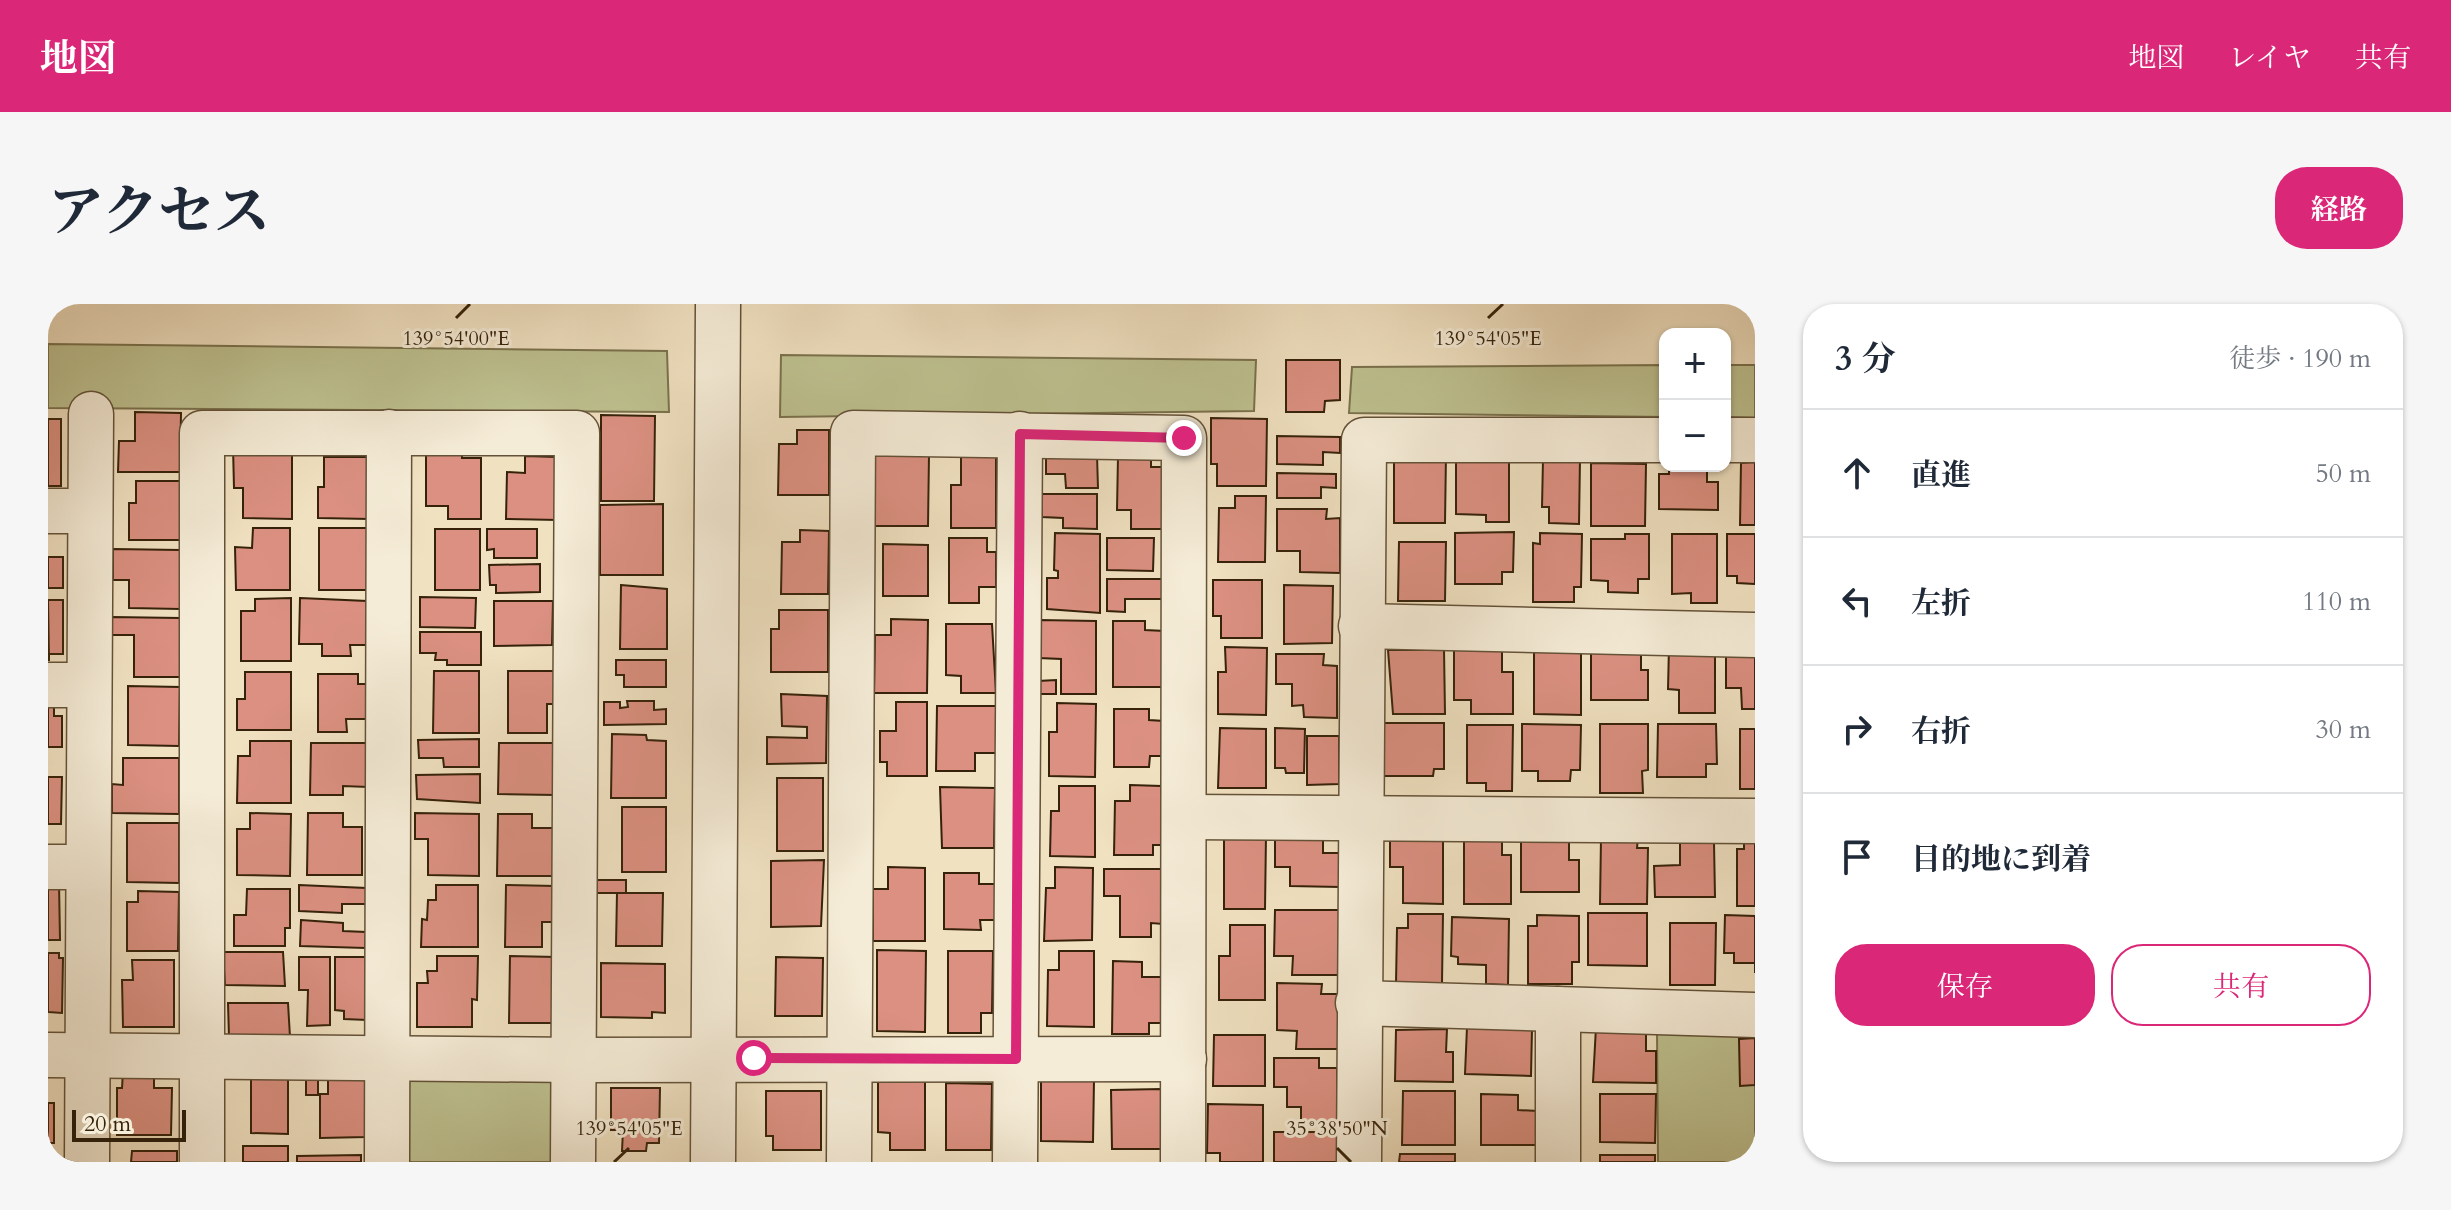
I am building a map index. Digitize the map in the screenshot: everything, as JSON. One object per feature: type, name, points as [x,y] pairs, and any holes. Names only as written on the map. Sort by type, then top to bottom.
[{"type":"street","points":[[713,1162],[718,304]]},
{"type":"street","points":[[87,1162],[68,1055],[68,685],[69,511],[91,414]]},
{"type":"street","points":[[387,1162],[389,432]]},
{"type":"street","points":[[202,1162],[202,433],[389,432],[577,433],[573,1162]]},
{"type":"street","points":[[849,1162],[853,433],[1184,438],[1183,1162]]},
{"type":"street","points":[[1015,1162],[1020,434]]},
{"type":"street","points":[[1359,1162],[1358,818],[1364,440],[1659,440]]},
{"type":"street","points":[[1731,440],[1755,440]]},
{"type":"street","points":[[1361,626],[1755,635]]},
{"type":"street","points":[[1184,817],[1755,821]]},
{"type":"street","points":[[1358,1003],[1755,1015]]},
{"type":"street","points":[[1558,1009],[1558,1162]]},
{"type":"street","points":[[68,1055],[575,1060],[1184,1059]]},
{"type":"green space","points":[[48,344],[667,351],[669,412],[48,408]]},
{"type":"green space","points":[[781,355],[1256,360],[1254,411],[780,417]]},
{"type":"green space","points":[[1659,365],[1659,417],[1349,413],[1352,367]]},
{"type":"green space","points":[[1731,365],[1755,365],[1755,418],[1731,417]]},
{"type":"green space","points":[[1755,1030],[1755,1162],[1658,1162],[1657,1031]]},
{"type":"green space","points":[[545,1073],[557,1086],[556,1162],[406,1162],[407,1084],[419,1074]]},
{"type":"building","points":[[1286,360],[1340,360],[1340,400],[1325,401],[1324,412],[1286,412]]},
{"type":"building","points":[[135,412],[181,413],[180,472],[118,472],[119,441],[135,441]]},
{"type":"building","points":[[601,415],[655,416],[654,501],[601,501]]},
{"type":"building","points":[[1211,418],[1267,419],[1266,486],[1217,486],[1217,464],[1211,464]]},
{"type":"building","points":[[48,419],[61,419],[61,486],[48,486]]},
{"type":"building","points":[[797,430],[829,430],[829,495],[778,495],[779,444],[797,444]]},
{"type":"building","points":[[1277,436],[1340,437],[1340,453],[1323,452],[1323,465],[1277,464]]},
{"type":"building","points":[[233,447],[292,447],[292,519],[243,518],[243,488],[234,488]]},
{"type":"building","points":[[426,448],[462,448],[462,458],[481,458],[481,519],[448,519],[448,506],[426,506]]},
{"type":"building","points":[[875,454],[929,455],[928,526],[875,526]]},
{"type":"building","points":[[1046,454],[1097,455],[1098,488],[1066,488],[1065,474],[1046,474]]},
{"type":"building","points":[[1394,454],[1446,454],[1445,523],[1394,523]]},
{"type":"building","points":[[525,456],[558,457],[558,520],[506,519],[507,472],[525,473]]},
{"type":"building","points":[[1118,456],[1151,456],[1151,467],[1166,467],[1166,529],[1131,529],[1131,510],[1117,510]]},
{"type":"building","points":[[324,457],[370,457],[369,519],[318,518],[318,487],[324,487]]},
{"type":"building","points":[[961,457],[996,457],[996,528],[951,528],[951,485],[961,485]]},
{"type":"building","points":[[1456,457],[1509,458],[1509,522],[1486,522],[1486,515],[1456,514]]},
{"type":"building","points":[[1543,459],[1580,459],[1579,524],[1549,523],[1549,507],[1542,507]]},
{"type":"building","points":[[1755,462],[1755,525],[1740,525],[1741,463]]},
{"type":"building","points":[[1591,463],[1646,464],[1645,526],[1591,526]]},
{"type":"building","points":[[1707,472],[1707,482],[1718,482],[1718,510],[1659,509],[1659,474]]},
{"type":"building","points":[[1277,473],[1336,474],[1336,488],[1321,487],[1321,498],[1277,498]]},
{"type":"building","points":[[136,481],[181,481],[181,540],[129,540],[129,503],[136,503]]},
{"type":"building","points":[[1042,494],[1097,494],[1097,529],[1063,528],[1063,518],[1042,517]]},
{"type":"building","points":[[1235,496],[1266,496],[1265,562],[1218,562],[1219,508],[1235,508]]},
{"type":"building","points":[[663,504],[663,575],[600,575],[600,505]]},
{"type":"building","points":[[1277,509],[1327,509],[1326,519],[1340,518],[1340,573],[1300,572],[1300,551],[1277,551]]},
{"type":"building","points":[[253,528],[290,528],[290,590],[236,590],[235,547],[252,548]]},
{"type":"building","points":[[319,528],[367,528],[367,590],[319,590]]},
{"type":"building","points":[[435,529],[480,529],[480,590],[435,590]]},
{"type":"building","points":[[487,529],[537,529],[537,558],[494,558],[494,549],[487,550]]},
{"type":"building","points":[[800,530],[829,531],[828,594],[781,594],[782,542],[800,542]]},
{"type":"building","points":[[1514,532],[1513,572],[1502,572],[1502,584],[1455,584],[1455,533]]},
{"type":"building","points":[[1055,533],[1100,534],[1100,613],[1047,609],[1047,578],[1058,578],[1058,571],[1054,570]]},
{"type":"building","points":[[1540,533],[1582,534],[1581,587],[1574,587],[1574,602],[1533,602],[1533,543],[1540,544]]},
{"type":"building","points":[[1625,534],[1649,534],[1649,579],[1638,579],[1638,593],[1608,592],[1608,581],[1591,580],[1591,539],[1625,539]]},
{"type":"building","points":[[1672,534],[1717,534],[1717,603],[1691,603],[1691,593],[1672,594]]},
{"type":"building","points":[[1727,534],[1755,534],[1755,584],[1737,583],[1737,576],[1727,576]]},
{"type":"building","points":[[949,538],[987,538],[987,552],[996,552],[996,587],[979,587],[979,603],[949,603]]},
{"type":"building","points":[[1107,538],[1154,538],[1153,571],[1107,570]]},
{"type":"building","points":[[1399,542],[1446,542],[1445,601],[1398,601]]},
{"type":"building","points":[[883,544],[928,545],[928,596],[883,596]]},
{"type":"building","points":[[113,549],[180,550],[180,609],[129,608],[129,580],[113,580]]},
{"type":"building","points":[[48,557],[63,557],[63,588],[48,588]]},
{"type":"building","points":[[540,564],[540,592],[496,593],[496,585],[490,585],[489,565]]},
{"type":"building","points":[[1107,579],[1163,579],[1163,599],[1125,599],[1125,612],[1107,611]]},
{"type":"building","points":[[1213,580],[1262,580],[1262,638],[1221,638],[1221,616],[1213,616]]},
{"type":"building","points":[[621,585],[667,589],[667,649],[620,649]]},
{"type":"building","points":[[1284,585],[1333,586],[1332,643],[1284,644]]},
{"type":"building","points":[[420,597],[476,598],[475,628],[420,627]]},
{"type":"building","points":[[291,598],[291,661],[241,661],[241,611],[255,611],[255,599]]},
{"type":"building","points":[[300,598],[367,601],[367,645],[350,645],[351,656],[322,656],[322,644],[299,644]]},
{"type":"building","points":[[48,600],[63,600],[63,654],[49,654],[49,661]]},
{"type":"building","points":[[494,601],[553,601],[552,645],[494,646]]},
{"type":"building","points":[[779,610],[828,610],[828,672],[771,672],[771,629],[779,629]]},
{"type":"building","points":[[112,617],[180,618],[180,677],[134,677],[134,635],[112,635]]},
{"type":"building","points":[[891,619],[928,620],[927,693],[874,693],[875,635],[891,635]]},
{"type":"building","points":[[1039,620],[1096,621],[1096,694],[1061,694],[1061,659],[1039,658]]},
{"type":"building","points":[[1113,621],[1145,621],[1145,630],[1165,631],[1164,687],[1113,687]]},
{"type":"building","points":[[946,624],[992,624],[996,693],[961,693],[961,676],[946,675]]},
{"type":"building","points":[[420,632],[481,632],[481,665],[447,665],[447,660],[435,660],[436,653],[420,653]]},
{"type":"building","points":[[1534,646],[1581,646],[1581,715],[1534,714]]},
{"type":"building","points":[[1591,646],[1641,647],[1641,670],[1648,670],[1648,700],[1591,700]]},
{"type":"building","points":[[1669,646],[1715,647],[1715,713],[1679,713],[1679,690],[1668,689]]},
{"type":"building","points":[[1225,647],[1267,648],[1266,715],[1218,714],[1218,672],[1226,672]]},
{"type":"building","points":[[1388,650],[1444,650],[1445,714],[1393,714]]},
{"type":"building","points":[[1454,650],[1502,650],[1502,672],[1513,672],[1513,714],[1471,714],[1471,700],[1454,700]]},
{"type":"building","points":[[1276,654],[1324,654],[1323,665],[1337,666],[1337,718],[1304,717],[1303,705],[1292,706],[1292,684],[1276,684]]},
{"type":"building","points":[[1726,654],[1755,654],[1755,709],[1742,709],[1741,688],[1726,688]]},
{"type":"building","points":[[616,660],[666,660],[666,687],[624,687],[624,675],[616,675]]},
{"type":"building","points":[[434,671],[479,671],[479,733],[433,733]]},
{"type":"building","points":[[508,671],[556,671],[557,704],[547,704],[547,733],[508,733]]},
{"type":"building","points":[[245,672],[291,672],[291,730],[237,730],[237,699],[245,699]]},
{"type":"building","points":[[318,674],[358,674],[358,684],[368,684],[368,719],[346,719],[347,732],[318,732]]},
{"type":"building","points":[[1056,680],[1056,694],[1038,694],[1038,681]]},
{"type":"building","points":[[128,686],[180,687],[179,746],[128,745]]},
{"type":"building","points":[[781,694],[827,696],[826,763],[767,764],[767,737],[807,738],[807,727],[782,726]]},
{"type":"building","points":[[48,700],[54,700],[54,716],[62,716],[62,747],[48,747]]},
{"type":"building","points":[[627,701],[654,701],[654,710],[666,709],[666,724],[604,725],[604,702],[620,702],[620,708],[628,707]]},
{"type":"building","points":[[896,702],[927,702],[927,776],[887,776],[887,762],[880,762],[880,731],[896,731]]},
{"type":"building","points":[[1057,703],[1096,704],[1095,777],[1049,776],[1049,732],[1057,732]]},
{"type":"building","points":[[937,706],[996,706],[996,753],[975,753],[975,771],[936,771]]},
{"type":"building","points":[[1114,709],[1149,709],[1149,720],[1164,721],[1164,756],[1150,756],[1149,767],[1114,767]]},
{"type":"building","points":[[1384,723],[1444,723],[1444,769],[1434,769],[1433,776],[1384,776]]},
{"type":"building","points":[[1522,724],[1581,725],[1580,770],[1571,770],[1570,781],[1538,781],[1538,771],[1522,771]]},
{"type":"building","points":[[1600,724],[1648,724],[1648,770],[1642,771],[1643,793],[1600,793]]},
{"type":"building","points":[[1658,724],[1716,724],[1717,764],[1706,764],[1706,777],[1657,777]]},
{"type":"building","points":[[1467,725],[1513,725],[1512,791],[1486,791],[1486,783],[1467,783]]},
{"type":"building","points":[[1220,728],[1266,729],[1266,788],[1218,788]]},
{"type":"building","points":[[1275,728],[1305,729],[1304,773],[1286,773],[1285,768],[1275,768]]},
{"type":"building","points":[[1740,729],[1755,729],[1755,789],[1740,789]]},
{"type":"building","points":[[612,734],[646,735],[647,740],[666,741],[666,798],[611,798]]},
{"type":"building","points":[[1307,736],[1339,736],[1339,784],[1307,785]]},
{"type":"building","points":[[479,739],[479,767],[444,767],[443,758],[419,758],[418,740]]},
{"type":"building","points":[[250,741],[291,741],[291,803],[237,803],[238,756],[250,756]]},
{"type":"building","points":[[311,743],[368,743],[368,787],[343,786],[343,795],[310,795]]},
{"type":"building","points":[[499,743],[555,743],[555,795],[498,794]]},
{"type":"building","points":[[123,758],[179,758],[179,814],[112,813],[112,784],[123,785]]},
{"type":"building","points":[[480,774],[480,803],[417,799],[416,775]]},
{"type":"building","points":[[48,777],[62,777],[61,824],[48,824]]},
{"type":"building","points":[[777,778],[823,778],[823,851],[777,851]]},
{"type":"building","points":[[1130,785],[1161,786],[1161,845],[1153,845],[1153,855],[1114,855],[1115,801],[1130,801]]},
{"type":"building","points":[[1059,786],[1095,786],[1095,857],[1050,856],[1051,811],[1059,811]]},
{"type":"building","points":[[940,787],[995,788],[994,848],[942,848]]},
{"type":"building","points":[[622,807],[666,807],[666,872],[622,872]]},
{"type":"building","points":[[250,813],[291,814],[290,876],[237,875],[237,829],[250,829]]},
{"type":"building","points":[[308,813],[343,813],[343,827],[362,827],[362,875],[307,875]]},
{"type":"building","points":[[415,813],[479,814],[479,876],[428,875],[428,839],[415,839]]},
{"type":"building","points":[[498,814],[532,814],[532,828],[555,828],[555,876],[497,876]]},
{"type":"building","points":[[127,823],[179,823],[179,883],[127,882]]},
{"type":"building","points":[[1224,834],[1266,835],[1265,909],[1224,909]]},
{"type":"building","points":[[1275,835],[1323,835],[1323,853],[1341,853],[1340,887],[1290,886],[1290,867],[1275,867]]},
{"type":"building","points":[[1464,836],[1502,836],[1502,855],[1511,855],[1511,904],[1464,904]]},
{"type":"building","points":[[1521,836],[1569,837],[1569,860],[1579,860],[1579,892],[1521,892]]},
{"type":"building","points":[[1443,837],[1443,904],[1403,903],[1403,867],[1390,867],[1390,838]]},
{"type":"building","points":[[1601,838],[1638,838],[1637,848],[1648,848],[1647,904],[1600,904]]},
{"type":"building","points":[[1744,839],[1755,839],[1755,906],[1737,906],[1737,849],[1744,849]]},
{"type":"building","points":[[1680,843],[1714,843],[1715,897],[1655,897],[1654,866],[1680,865]]},
{"type":"building","points":[[824,860],[821,926],[771,927],[771,861]]},
{"type":"building","points":[[888,867],[925,868],[925,941],[873,941],[873,889],[888,889]]},
{"type":"building","points":[[1055,867],[1093,868],[1092,940],[1044,941],[1046,888],[1055,888]]},
{"type":"building","points":[[1104,869],[1163,869],[1163,924],[1151,923],[1151,937],[1120,937],[1120,896],[1104,896]]},
{"type":"building","points":[[944,873],[979,873],[979,884],[995,884],[995,920],[980,920],[981,930],[944,929]]},
{"type":"building","points":[[597,880],[626,880],[626,893],[597,893]]},
{"type":"building","points":[[48,883],[59,883],[60,940],[48,940]]},
{"type":"building","points":[[299,885],[366,888],[366,904],[342,904],[342,913],[299,911]]},
{"type":"building","points":[[436,885],[478,885],[478,947],[421,947],[422,919],[427,920],[428,900],[436,900]]},
{"type":"building","points":[[506,885],[555,886],[554,922],[542,922],[542,947],[505,947]]},
{"type":"building","points":[[247,889],[290,889],[290,928],[285,928],[285,946],[234,946],[234,915],[246,915]]},
{"type":"building","points":[[138,891],[179,892],[178,951],[127,951],[127,902],[138,902]]},
{"type":"building","points":[[617,893],[663,893],[662,946],[616,946]]},
{"type":"building","points":[[1275,910],[1339,910],[1339,975],[1292,975],[1293,956],[1274,956]]},
{"type":"building","points":[[1588,913],[1647,913],[1647,966],[1588,965]]},
{"type":"building","points":[[1408,914],[1443,914],[1442,983],[1396,983],[1397,928],[1408,928]]},
{"type":"building","points":[[1537,915],[1579,916],[1579,962],[1572,962],[1572,984],[1528,984],[1528,926],[1537,926]]},
{"type":"building","points":[[1725,915],[1755,916],[1755,963],[1734,963],[1734,953],[1724,953]]},
{"type":"building","points":[[1452,917],[1509,919],[1508,985],[1486,984],[1486,965],[1458,964],[1458,957],[1451,956]]},
{"type":"building","points":[[301,920],[343,923],[343,931],[366,932],[365,948],[300,946]]},
{"type":"building","points":[[1670,923],[1716,923],[1715,985],[1670,985]]},
{"type":"building","points":[[1230,925],[1265,925],[1265,1000],[1219,1000],[1219,956],[1230,956]]},
{"type":"building","points":[[877,950],[926,951],[925,1032],[877,1031]]},
{"type":"building","points":[[948,951],[993,951],[992,1013],[981,1013],[981,1033],[948,1033]]},
{"type":"building","points":[[1059,951],[1094,951],[1094,1027],[1047,1026],[1048,970],[1059,970]]},
{"type":"building","points":[[223,952],[283,952],[285,986],[225,985]]},
{"type":"building","points":[[48,953],[59,953],[59,958],[63,958],[62,1013],[48,1012]]},
{"type":"building","points":[[437,956],[478,956],[477,1000],[472,999],[472,1027],[417,1027],[417,983],[428,983],[427,971],[437,971]]},
{"type":"building","points":[[510,956],[556,957],[555,1023],[509,1023]]},
{"type":"building","points":[[299,957],[330,957],[330,1025],[307,1026],[308,990],[299,990]]},
{"type":"building","points":[[335,957],[367,957],[367,1020],[344,1019],[344,1011],[335,1010]]},
{"type":"building","points":[[776,957],[823,958],[822,1016],[775,1016]]},
{"type":"building","points":[[132,960],[174,960],[174,1027],[123,1027],[122,980],[133,980]]},
{"type":"building","points":[[1113,961],[1142,962],[1142,977],[1163,977],[1162,1023],[1149,1023],[1149,1034],[1112,1034]]},
{"type":"building","points":[[601,963],[665,964],[665,1013],[652,1012],[652,1018],[601,1017]]},
{"type":"building","points":[[1277,983],[1322,984],[1321,994],[1338,994],[1338,1049],[1296,1049],[1297,1031],[1277,1030]]},
{"type":"building","points":[[228,1003],[288,1003],[290,1037],[229,1037]]},
{"type":"building","points":[[1467,1027],[1532,1029],[1531,1076],[1465,1074]]},
{"type":"building","points":[[1596,1027],[1646,1028],[1646,1051],[1656,1051],[1656,1083],[1593,1082]]},
{"type":"building","points":[[1447,1029],[1446,1052],[1453,1052],[1453,1082],[1395,1081],[1396,1030]]},
{"type":"building","points":[[1214,1035],[1265,1035],[1265,1086],[1213,1086]]},
{"type":"building","points":[[1755,1038],[1755,1085],[1740,1086],[1739,1039]]},
{"type":"building","points":[[1274,1058],[1319,1058],[1319,1068],[1337,1068],[1337,1123],[1301,1123],[1301,1107],[1287,1107],[1287,1087],[1274,1087]]},
{"type":"building","points":[[288,1070],[288,1134],[251,1133],[251,1071]]},
{"type":"building","points":[[123,1071],[154,1072],[154,1088],[172,1088],[171,1135],[117,1135],[117,1088],[122,1088]]},
{"type":"building","points":[[306,1074],[318,1074],[318,1095],[306,1095]]},
{"type":"building","points":[[878,1076],[925,1076],[925,1150],[890,1150],[890,1133],[878,1132]]},
{"type":"building","points":[[328,1080],[366,1080],[366,1137],[320,1138],[320,1094],[328,1094]]},
{"type":"building","points":[[1041,1080],[1094,1080],[1093,1142],[1041,1141]]},
{"type":"building","points":[[946,1083],[992,1084],[991,1150],[946,1150]]},
{"type":"building","points":[[611,1088],[660,1088],[659,1143],[647,1143],[646,1151],[622,1151],[623,1130],[611,1130]]},
{"type":"building","points":[[1161,1089],[1161,1149],[1112,1149],[1111,1090]]},
{"type":"building","points":[[766,1091],[821,1091],[821,1150],[773,1150],[773,1136],[766,1136]]},
{"type":"building","points":[[1403,1091],[1455,1091],[1455,1145],[1402,1145]]},
{"type":"building","points":[[1481,1094],[1518,1095],[1518,1110],[1538,1111],[1538,1145],[1481,1145]]},
{"type":"building","points":[[1600,1094],[1656,1094],[1655,1143],[1600,1142]]},
{"type":"building","points":[[48,1103],[54,1103],[54,1143],[48,1143]]},
{"type":"building","points":[[1208,1104],[1263,1105],[1263,1162],[1220,1162],[1220,1153],[1207,1153]]},
{"type":"building","points":[[1274,1132],[1338,1132],[1338,1162],[1274,1162]]},
{"type":"building","points":[[243,1146],[288,1146],[288,1162],[243,1162]]},
{"type":"building","points":[[132,1151],[177,1151],[177,1162],[131,1162]]},
{"type":"building","points":[[1400,1154],[1455,1154],[1455,1162],[1399,1162]]},
{"type":"building","points":[[361,1155],[361,1162],[297,1162],[297,1156]]},
{"type":"building","points":[[1600,1155],[1655,1155],[1655,1162],[1600,1162]]},
{"type":"route","points":[[754,1058],[1016,1059],[1020,434],[1184,438]]}]
